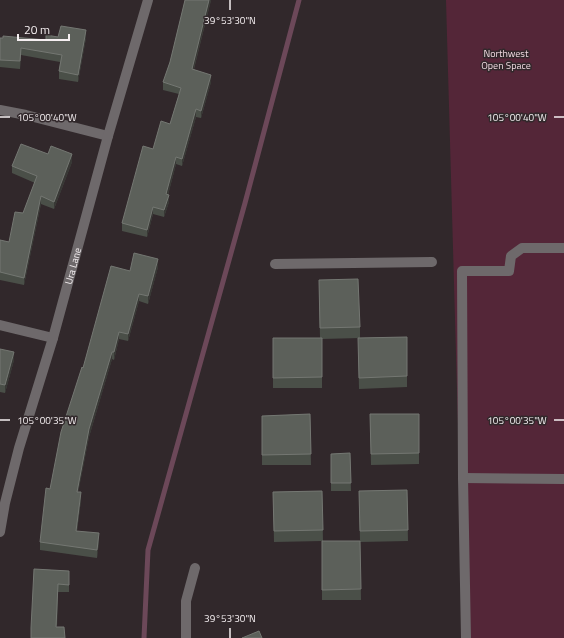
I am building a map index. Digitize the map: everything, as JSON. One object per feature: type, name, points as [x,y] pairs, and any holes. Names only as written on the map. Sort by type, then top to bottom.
[{"type":"street","name":"Ura Lane","points":[[0,532],[5,503],[19,448],[53,338],[108,136],[148,0]]},
{"type":"street","points":[[0,110],[26,114],[108,136]]},
{"type":"street","points":[[466,638],[463,478],[462,271],[509,271],[511,256],[522,248],[564,248]]},
{"type":"street","points":[[275,264],[432,262]]},
{"type":"street","points":[[0,325],[53,338]]},
{"type":"street","points":[[463,478],[564,479]]},
{"type":"street","points":[[186,638],[186,601],[195,568]]},
{"type":"green space","name":"Northwest Open Space","points":[[446,0],[564,0],[564,638],[464,638]]},
{"type":"building","points":[[185,0],[209,0],[192,69],[211,75],[201,111],[196,109],[182,159],[176,157],[166,194],[169,195],[164,210],[153,207],[147,230],[122,223],[143,146],[153,149],[161,121],[170,124],[181,88],[163,82],[170,62]]},
{"type":"building","points":[[61,26],[86,30],[78,75],[59,71],[62,55],[21,48],[20,61],[0,60],[0,38],[3,38],[3,36],[46,40],[46,35],[58,37]]},
{"type":"building","points":[[21,144],[48,154],[51,146],[72,154],[54,202],[41,196],[24,278],[0,272],[0,240],[9,242],[15,212],[23,213],[37,176],[12,166]]},
{"type":"building","points":[[134,253],[158,259],[148,296],[139,294],[128,334],[119,332],[114,352],[112,352],[89,429],[77,492],[81,492],[76,531],[99,533],[97,550],[40,542],[46,488],[50,489],[61,432],[82,367],[83,368],[111,266],[130,271]]},
{"type":"building","points":[[358,279],[360,327],[320,328],[319,280]]},
{"type":"building","points":[[407,337],[407,376],[359,378],[358,338]]},
{"type":"building","points":[[273,338],[322,338],[322,377],[273,378]]},
{"type":"building","points":[[0,349],[14,352],[5,385],[0,384]]},
{"type":"building","points":[[310,414],[311,454],[262,455],[262,416]]},
{"type":"building","points":[[370,414],[419,414],[419,453],[371,454]]},
{"type":"building","points":[[350,453],[351,483],[331,483],[331,454]]},
{"type":"building","points":[[407,490],[408,530],[360,531],[359,491]]},
{"type":"building","points":[[322,491],[323,530],[274,531],[273,492]]},
{"type":"building","points":[[322,541],[360,541],[361,589],[322,590]]},
{"type":"building","points":[[34,569],[69,571],[69,585],[58,584],[56,627],[64,627],[65,638],[31,638]]},
{"type":"building","points":[[259,631],[262,638],[242,638]]},
{"type":"waterway","points":[[144,638],[148,550],[245,203],[299,0]]}]
